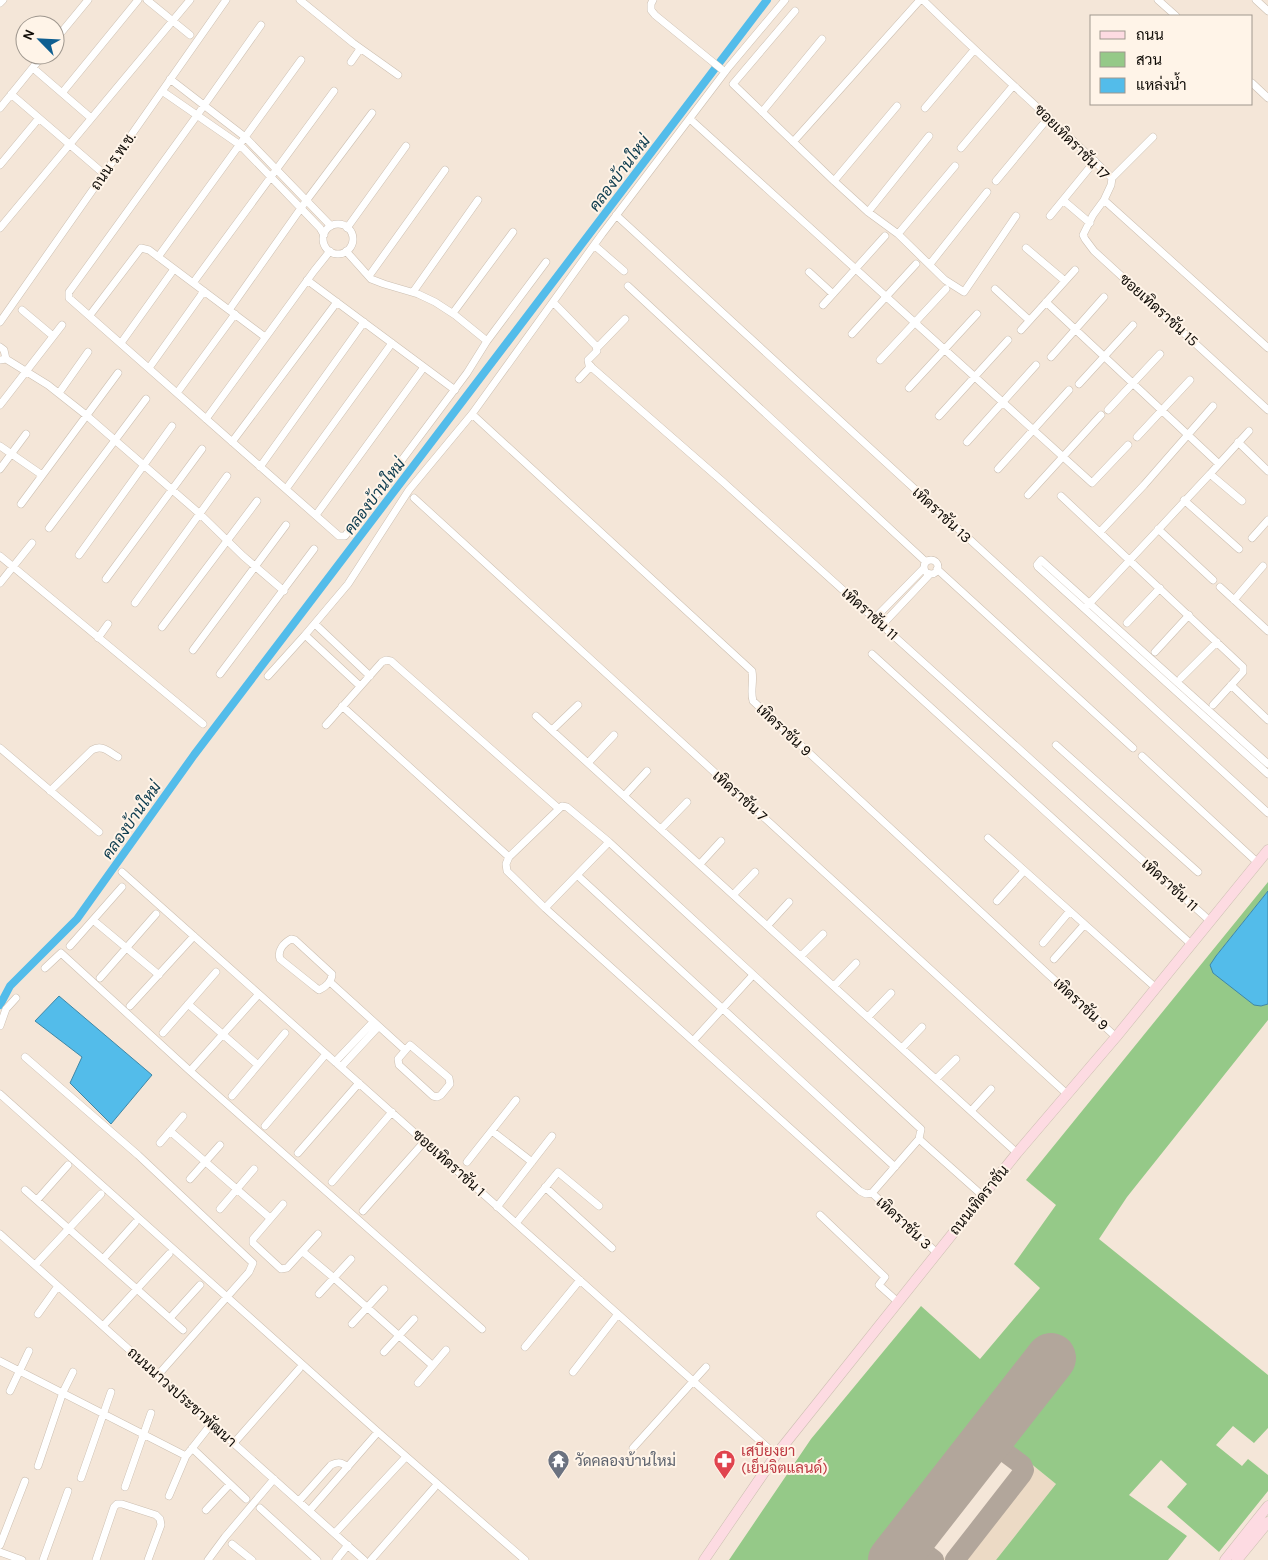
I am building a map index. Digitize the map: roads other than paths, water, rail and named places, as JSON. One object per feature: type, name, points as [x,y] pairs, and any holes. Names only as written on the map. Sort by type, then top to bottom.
[{"type":"street","points":[[0,4],[3,0]]},
{"type":"street","points":[[65,28],[88,0]]},
{"type":"street","points":[[62,93],[138,0]]},
{"type":"street","points":[[148,0],[190,35]]},
{"type":"street","points":[[0,228],[190,0]]},
{"type":"street","name":"ถนน ร.พ.ช.","points":[[0,322],[226,0]]},
{"type":"street","points":[[300,0],[398,76]]},
{"type":"street","points":[[654,0],[651,4],[651,10],[655,15],[723,70]]},
{"type":"street","points":[[268,676],[348,584],[409,490],[472,414],[616,215],[690,119],[723,70],[785,0]]},
{"type":"street","points":[[793,142],[921,0]]},
{"type":"street","name":"ซอยเทิดราชัน 17","points":[[921,0],[1049,117],[1112,178],[1104,200],[1268,348]]},
{"type":"street","points":[[1158,0],[1175,15]]},
{"type":"street","points":[[1256,0],[1268,11]]},
{"type":"street","points":[[795,11],[734,84],[834,181],[868,212],[898,234],[946,280],[964,292],[1016,216]]},
{"type":"street","points":[[260,25],[69,292],[69,298],[339,536],[345,536],[454,390],[487,341],[546,262]]},
{"type":"street","points":[[762,112],[822,39]]},
{"type":"street","points":[[351,62],[360,48]]},
{"type":"street","points":[[925,108],[974,50]]},
{"type":"street","points":[[158,256],[301,60]]},
{"type":"street","points":[[0,108],[35,65]]},
{"type":"street","points":[[32,68],[91,118]]},
{"type":"street","points":[[170,79],[245,137],[331,226]]},
{"type":"street","points":[[1253,84],[1268,98]]},
{"type":"street","points":[[961,148],[1013,86]]},
{"type":"street","points":[[162,91],[240,144],[320,228],[324,235],[324,242],[330,251],[338,254],[350,248],[352,235],[347,228],[339,224],[331,226],[324,235]]},
{"type":"street","points":[[193,283],[334,91]]},
{"type":"street","points":[[11,94],[104,174]]},
{"type":"street","points":[[834,181],[898,106]]},
{"type":"street","points":[[177,393],[306,201],[372,113]]},
{"type":"street","points":[[996,181],[1049,117]]},
{"type":"street","points":[[0,164],[39,118]]},
{"type":"street","points":[[690,119],[1092,483],[1128,445]]},
{"type":"street","points":[[868,212],[930,136]]},
{"type":"street","points":[[1112,178],[1153,137]]},
{"type":"street","points":[[347,228],[406,146]]},
{"type":"street","points":[[1050,216],[1094,161]]},
{"type":"street","points":[[898,234],[955,166]]},
{"type":"street","points":[[369,276],[445,170]]},
{"type":"street","points":[[930,264],[987,192]]},
{"type":"street","points":[[412,292],[478,200]]},
{"type":"street","points":[[1063,200],[1090,223]]},
{"type":"street","name":"ซอยเทิดราชัน 15","points":[[1104,200],[1084,234],[1085,239],[1094,251],[1268,410]]},
{"type":"street","name":"เทิดราชัน 13","points":[[616,215],[1268,813]]},
{"type":"street","points":[[453,313],[513,232]]},
{"type":"street","points":[[823,306],[885,236]]},
{"type":"street","points":[[594,245],[624,271]]},
{"type":"street","points":[[90,315],[140,248],[149,250],[158,256],[265,337]]},
{"type":"street","points":[[1026,248],[1065,281]]},
{"type":"street","points":[[206,419],[330,251]]},
{"type":"street","points":[[346,251],[369,276],[384,284],[412,292],[435,302],[453,313],[487,341]]},
{"type":"street","points":[[852,334],[916,264]]},
{"type":"street","points":[[121,343],[174,269]]},
{"type":"street","points":[[1021,330],[1075,270]]},
{"type":"street","points":[[810,272],[833,294]]},
{"type":"street","points":[[307,280],[454,390]]},
{"type":"street","points":[[628,286],[925,565],[926,572],[930,574]]},
{"type":"street","points":[[880,360],[946,290]]},
{"type":"street","points":[[996,290],[1029,320]]},
{"type":"street","points":[[148,368],[204,291]]},
{"type":"street","points":[[1050,357],[1104,297]]},
{"type":"street","points":[[232,442],[337,302]]},
{"type":"street","points":[[553,302],[597,348]]},
{"type":"street","points":[[1046,302],[1219,464]]},
{"type":"street","points":[[22,310],[53,336]]},
{"type":"street","points":[[909,388],[977,314]]},
{"type":"street","points":[[579,379],[591,366],[588,360],[597,348],[624,319]]},
{"type":"street","points":[[260,466],[364,322]]},
{"type":"street","points":[[0,405],[62,325]]},
{"type":"street","points":[[1079,384],[1133,325]]},
{"type":"street","points":[[939,416],[1008,340]]},
{"type":"street","points":[[286,489],[392,343]]},
{"type":"street","points":[[0,347],[4,350],[3,359],[26,371],[86,415],[200,514],[284,591]]},
{"type":"street","points":[[59,394],[88,352]]},
{"type":"street","points":[[1028,495],[1160,354]]},
{"type":"street","points":[[967,442],[1036,365]]},
{"type":"street","name":"เทิดราชัน 11","points":[[591,366],[875,618],[1210,921]]},
{"type":"street","points":[[316,515],[424,367]]},
{"type":"street","points":[[21,504],[118,373]]},
{"type":"street","points":[[1137,437],[1190,380]]},
{"type":"street","points":[[998,469],[1069,390]]},
{"type":"street","points":[[49,528],[146,399]]},
{"type":"street","points":[[1100,532],[1212,406]]},
{"type":"street","name":"เทิดราชัน 9","points":[[472,414],[752,671],[753,679],[750,693],[753,701],[1116,1037]]},
{"type":"street","points":[[79,555],[172,426]]},
{"type":"street","points":[[1085,609],[1249,431]]},
{"type":"street","points":[[0,469],[26,434]]},
{"type":"street","points":[[1238,442],[1268,471]]},
{"type":"street","points":[[0,446],[42,474]]},
{"type":"street","points":[[106,579],[202,449]]},
{"type":"street","points":[[1210,474],[1242,501]]},
{"type":"street","points":[[135,603],[227,476]]},
{"type":"street","points":[[1061,496],[1243,667],[1243,672],[1213,705]]},
{"type":"street","name":"เทิดราชัน 7","points":[[414,498],[1067,1094]]},
{"type":"street","points":[[1184,500],[1239,549]]},
{"type":"street","points":[[162,627],[257,501]]},
{"type":"street","points":[[1252,538],[1268,520]]},
{"type":"street","points":[[193,650],[286,525]]},
{"type":"street","points":[[1158,529],[1212,580]]},
{"type":"street","points":[[0,583],[32,543]]},
{"type":"street","points":[[220,674],[314,549]]},
{"type":"street","points":[[0,556],[203,724]]},
{"type":"street","points":[[875,618],[930,560],[934,561],[937,569],[1133,748]]},
{"type":"street","points":[[1260,768],[1267,761],[1043,560],[1038,564],[1038,567],[1260,768],[1268,774]]},
{"type":"street","points":[[1234,600],[1263,566]]},
{"type":"street","points":[[882,625],[937,569]]},
{"type":"street","points":[[1220,587],[1268,632]]},
{"type":"street","points":[[1127,623],[1160,588]]},
{"type":"street","points":[[1155,652],[1189,616]]},
{"type":"street","points":[[98,638],[108,624]]},
{"type":"street","points":[[315,624],[370,676]]},
{"type":"street","points":[[305,635],[360,686]]},
{"type":"street","points":[[1182,678],[1217,642]]},
{"type":"street","points":[[872,654],[1191,944]]},
{"type":"street","points":[[326,725],[382,662],[386,660],[391,661],[558,808]]},
{"type":"street","points":[[1231,685],[1268,720]]},
{"type":"street","points":[[552,730],[578,705]]},
{"type":"street","points":[[342,706],[509,857],[562,806],[567,807],[609,842],[920,1129],[919,1140],[872,1193]]},
{"type":"street","points":[[536,716],[1017,1153]]},
{"type":"street","points":[[588,763],[614,735]]},
{"type":"street","points":[[1056,745],[1198,872]]},
{"type":"street","points":[[50,791],[92,750],[98,747],[103,748],[118,758]]},
{"type":"street","points":[[0,748],[99,832]]},
{"type":"street","points":[[1142,756],[1258,863]]},
{"type":"street","points":[[625,795],[647,771]]},
{"type":"street","points":[[661,829],[687,802]]},
{"type":"street","points":[[988,838],[1156,988]]},
{"type":"street","points":[[700,864],[721,841]]},
{"type":"street","points":[[546,908],[609,842]]},
{"type":"street","name":"ถนนเทิดราชัน","points":[[704,1560],[776,1455],[982,1196],[1116,1037],[1268,850]]},
{"type":"street","name":"เทิดราชัน 3","points":[[509,857],[506,864],[507,871],[546,908],[860,1192],[872,1193],[937,1253]]},
{"type":"street","points":[[997,901],[1024,871]]},
{"type":"street","name":"ซอยเทิดราชัน 1","points":[[122,872],[776,1455]]},
{"type":"street","points":[[734,894],[755,872]]},
{"type":"street","points":[[577,875],[895,1166]]},
{"type":"street","points":[[70,946],[122,887]]},
{"type":"street","points":[[768,925],[789,902]]},
{"type":"street","points":[[1043,944],[1069,912]]},
{"type":"street","points":[[100,978],[156,914]]},
{"type":"street","points":[[93,920],[159,975]]},
{"type":"street","points":[[1054,959],[1084,925]]},
{"type":"street","points":[[801,956],[823,934]]},
{"type":"street","points":[[130,1006],[194,936]]},
{"type":"street","points":[[291,939],[295,940],[332,974],[330,982],[319,990],[314,987],[280,959],[278,954],[280,950],[288,941],[291,939]]},
{"type":"street","points":[[45,968],[61,953],[190,1071],[482,1329]]},
{"type":"street","points":[[834,986],[856,963]]},
{"type":"street","points":[[163,1033],[216,972]]},
{"type":"street","points":[[692,1041],[753,975]]},
{"type":"street","points":[[330,982],[405,1050]]},
{"type":"street","points":[[868,1017],[892,993]]},
{"type":"street","points":[[190,1071],[258,994]]},
{"type":"street","points":[[0,1026],[6,1009],[16,998]]},
{"type":"street","points":[[188,1004],[258,1065]]},
{"type":"street","points":[[338,1065],[375,1024]]},
{"type":"street","points":[[902,1048],[922,1027]]},
{"type":"street","points":[[232,1096],[286,1033]]},
{"type":"street","points":[[408,1046],[412,1046],[449,1078],[450,1084],[441,1095],[433,1096],[398,1065],[398,1059],[405,1050],[408,1046]]},
{"type":"street","points":[[265,1126],[326,1054]]},
{"type":"street","points":[[25,1057],[125,1146],[138,1155],[253,1263]]},
{"type":"street","points":[[936,1079],[956,1059]]},
{"type":"street","points":[[298,1153],[359,1083]]},
{"type":"street","points":[[971,1111],[991,1089]]},
{"type":"street","points":[[0,1094],[378,1432],[525,1560]]},
{"type":"street","points":[[466,1162],[516,1100]]},
{"type":"street","points":[[332,1182],[392,1112]]},
{"type":"street","points":[[160,1143],[183,1116]]},
{"type":"street","points":[[170,1131],[270,1218]]},
{"type":"street","points":[[492,1131],[532,1162]]},
{"type":"street","points":[[498,1207],[552,1136]]},
{"type":"street","points":[[919,1140],[982,1196]]},
{"type":"street","points":[[363,1211],[424,1142]]},
{"type":"street","points":[[190,1179],[220,1144]]},
{"type":"street","points":[[37,1200],[68,1166]]},
{"type":"street","points":[[220,1210],[254,1170]]},
{"type":"street","points":[[516,1223],[558,1172],[599,1206]]},
{"type":"street","points":[[546,1187],[612,1248]]},
{"type":"street","points":[[25,1190],[183,1330]]},
{"type":"street","points":[[35,1265],[101,1194]]},
{"type":"street","points":[[283,1204],[253,1239],[253,1243],[263,1254],[281,1269],[284,1269],[303,1252],[318,1234]]},
{"type":"street","points":[[820,1215],[885,1277],[878,1285],[898,1302]]},
{"type":"street","points":[[103,1259],[135,1224]]},
{"type":"street","name":"ถนนนาวงประชาพัฒนา","points":[[0,1234],[364,1560]]},
{"type":"street","points":[[303,1252],[432,1365]]},
{"type":"street","points":[[102,1326],[169,1254]]},
{"type":"street","points":[[158,1375],[250,1272],[253,1263],[263,1254]]},
{"type":"street","points":[[320,1294],[351,1259]]},
{"type":"street","points":[[525,1347],[580,1280]]},
{"type":"street","points":[[170,1318],[200,1285]]},
{"type":"street","points":[[38,1314],[58,1286]]},
{"type":"street","points":[[352,1324],[384,1289]]},
{"type":"street","points":[[573,1372],[618,1314]]},
{"type":"street","points":[[384,1352],[414,1319]]},
{"type":"street","points":[[418,1384],[446,1350]]},
{"type":"street","points":[[10,1391],[29,1351]]},
{"type":"street","points":[[0,1361],[64,1392],[186,1456]]},
{"type":"street","points":[[633,1448],[706,1366]]},
{"type":"street","points":[[234,1443],[299,1369]]},
{"type":"street","points":[[38,1466],[73,1372]]},
{"type":"street","points":[[81,1478],[111,1392]]},
{"type":"street","points":[[125,1487],[151,1413]]},
{"type":"street","points":[[169,1496],[186,1456],[212,1423]]},
{"type":"street","points":[[310,1510],[378,1432]]},
{"type":"street","points":[[192,1448],[246,1499]]},
{"type":"street","points":[[334,1533],[403,1460]]},
{"type":"street","points":[[299,1501],[331,1465],[337,1462],[348,1467]]},
{"type":"street","points":[[208,1560],[274,1478]]},
{"type":"street","points":[[0,1546],[25,1481]]},
{"type":"street","points":[[206,1510],[230,1484]]},
{"type":"street","points":[[371,1560],[434,1488]]},
{"type":"street","points":[[43,1560],[68,1491]]},
{"type":"street","points":[[96,1560],[114,1507],[117,1504],[122,1504],[156,1515],[160,1519],[161,1525],[148,1560]]},
{"type":"street","points":[[1225,1560],[1268,1506]]},
{"type":"street","points":[[260,1508],[317,1560]]},
{"type":"street","points":[[1238,1560],[1268,1522]]},
{"type":"street","points":[[232,1544],[252,1560]]},
{"type":"street","points":[[336,1560],[348,1545]]},
{"type":"street","points":[[0,1552],[22,1560]]},
{"type":"water","points":[[1268,891],[1268,1004],[1261,1006],[1254,1005],[1213,973],[1210,965]]},
{"type":"water","points":[[59,996],[152,1075],[111,1124],[70,1083],[82,1057],[35,1021]]},
{"type":"waterway","name":"คลองบ้านใหม่","points":[[0,1005],[10,986],[77,919],[194,755],[767,0]]},
{"type":"place","name":"เสบียงยา (เย็นจิตแลนด์)","points":[[725,1479]]},
{"type":"place","name":"วัดคลองบ้านใหม่","points":[[559,1480]]}]
